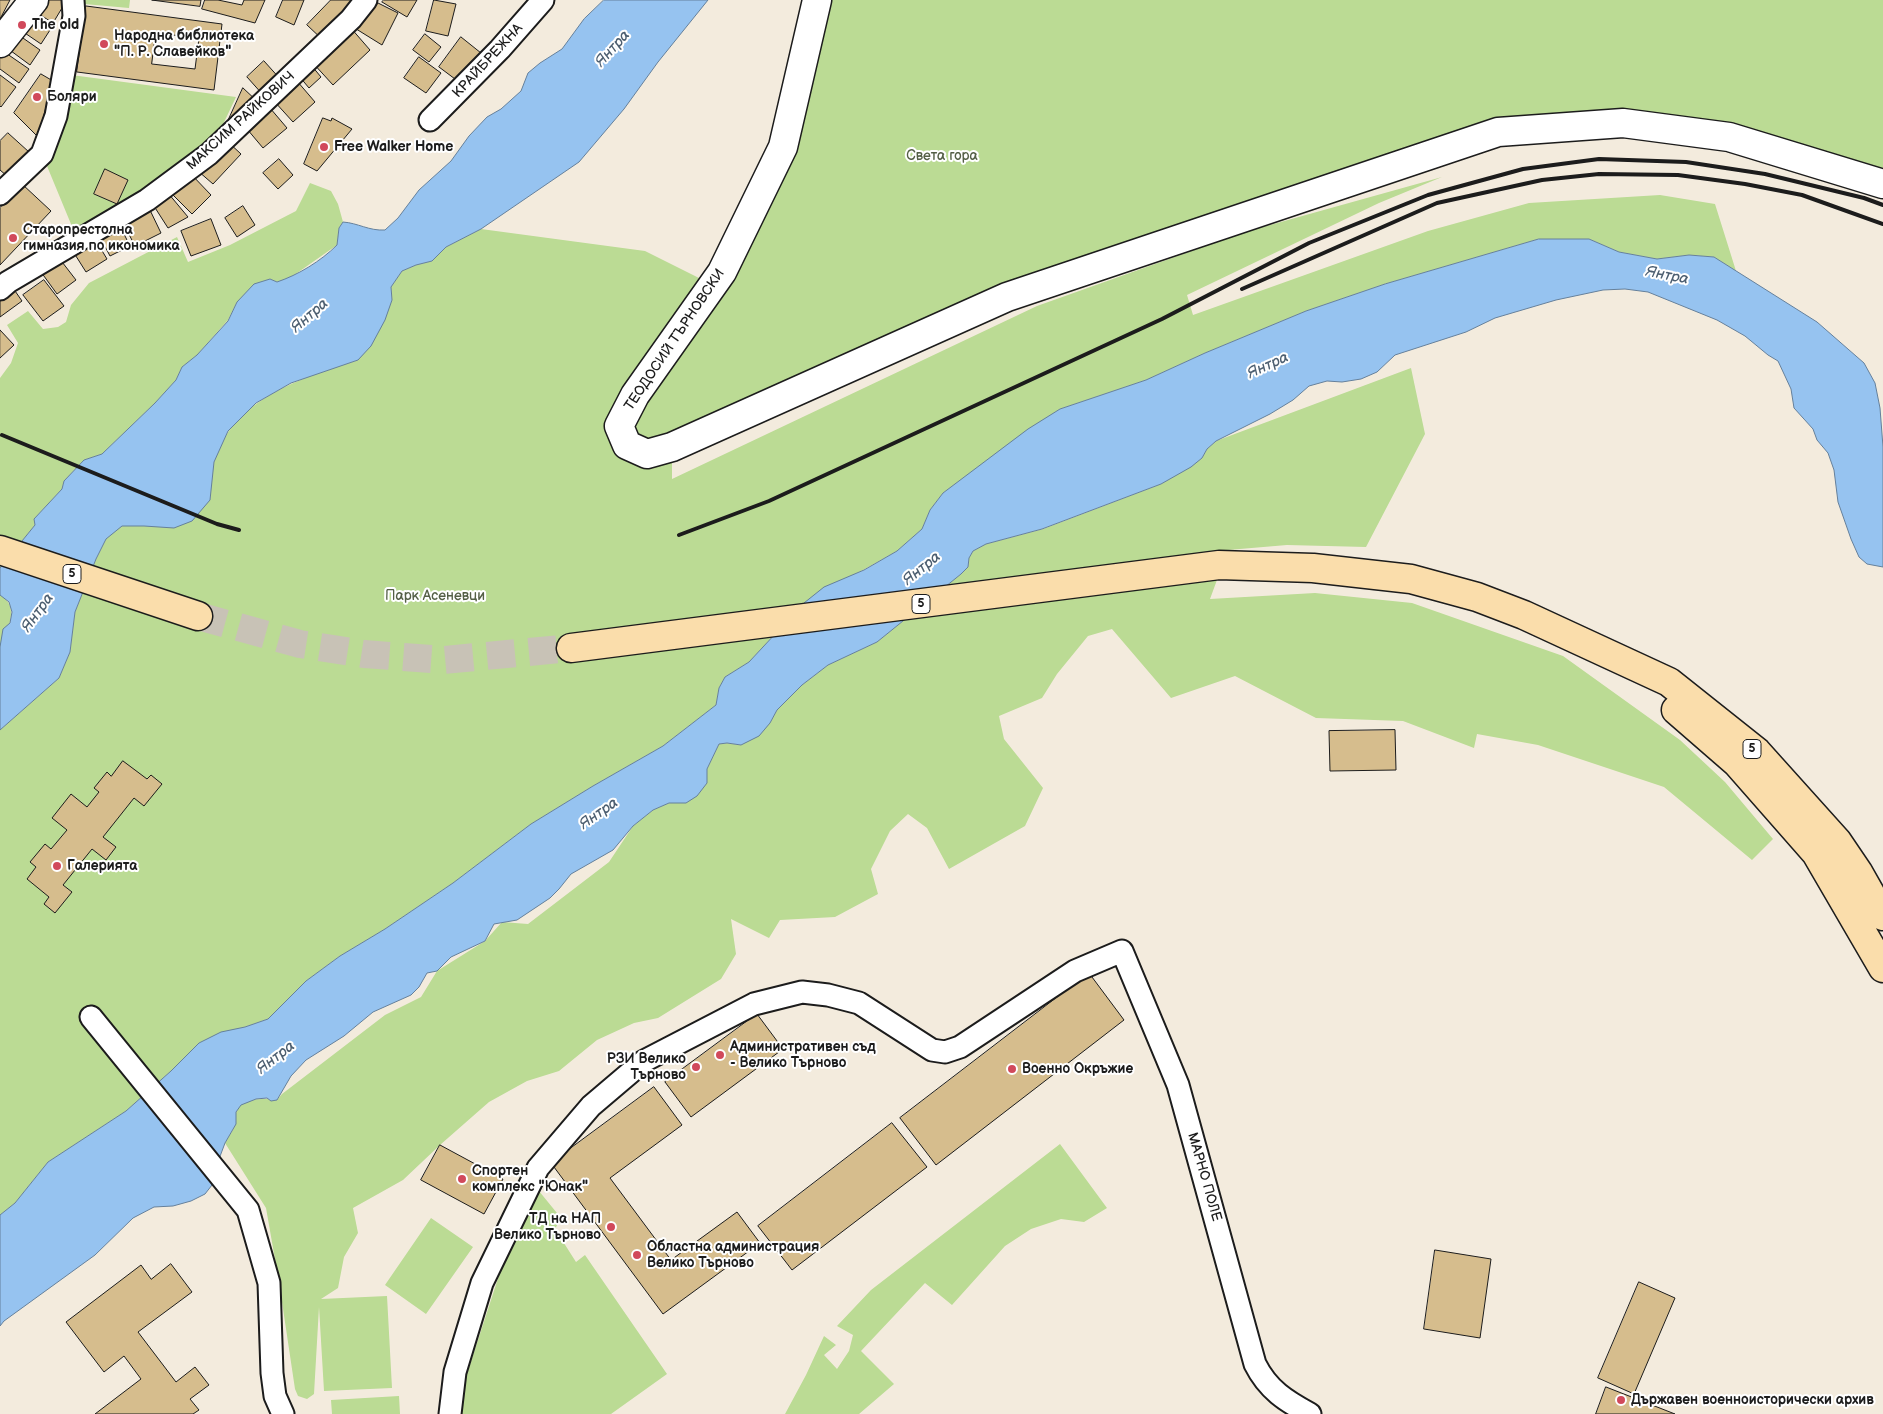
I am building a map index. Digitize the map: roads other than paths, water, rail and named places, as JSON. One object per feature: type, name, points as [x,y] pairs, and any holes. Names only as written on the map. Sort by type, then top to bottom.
[{"type":"main road","name":"5","points":[[0,550],[198,616]]},
{"type":"main road","name":"5","points":[[572,648],[1219,565],[1314,568],[1411,579],[1477,597],[1524,615],[1669,682],[1757,752],[1837,842],[1858,872],[1883,916]]},
{"type":"main road","name":"5","points":[[1572,638],[1668,704],[1737,763],[1816,852],[1883,968]]},
{"type":"main road","points":[[1858,872],[1883,904]]},
{"type":"street","points":[[0,43],[34,0]]},
{"type":"street","points":[[0,194],[42,154],[56,116],[74,16],[73,0]]},
{"type":"street","name":"МАКСИМ РАЙКОВИЧ","points":[[0,289],[8,282],[147,200],[209,154],[351,19],[366,0]]},
{"type":"street","name":"КРАЙБРЕЖНА","points":[[430,120],[500,49],[543,0]]},
{"type":"street","name":"ТЕОДОСИЙ ТЪРНОВСКИ","points":[[817,0],[782,147],[722,272],[635,395],[619,426],[627,446],[647,454],[672,447],[1007,297],[1498,132],[1623,123],[1729,137],[1883,184]]},
{"type":"street","name":"МАРНО ПОЛЕ","points":[[450,1414],[455,1372],[482,1283],[538,1168],[591,1106],[644,1061],[754,1004],[802,992],[828,995],[860,1004],[932,1050],[945,1052],[960,1048],[1076,971],[1122,951],[1178,1085],[1255,1364],[1266,1382],[1287,1407],[1310,1414]]},
{"type":"street","points":[[91,1017],[248,1210],[269,1283],[272,1373],[275,1396],[283,1414]]},
{"type":"water","name":"Янтра","points":[[604,0],[708,0],[658,62],[624,109],[579,162],[481,229],[446,247],[432,261],[402,271],[391,287],[392,300],[385,320],[371,346],[358,360],[291,383],[256,403],[228,431],[214,462],[210,500],[192,521],[174,528],[122,526],[106,539],[75,612],[70,652],[59,678],[0,730],[0,647],[3,629],[10,623],[12,612],[9,602],[0,595],[0,568],[35,525],[34,519],[62,489],[64,481],[84,460],[102,454],[155,403],[176,380],[182,367],[197,355],[228,321],[237,302],[254,284],[270,279],[277,282],[293,276],[317,262],[337,245],[339,228],[343,222],[385,230],[398,218],[419,190],[451,161],[469,136],[487,117],[501,109],[521,91],[528,73],[562,49],[584,19]]},
{"type":"water","name":"Янтра","points":[[1539,239],[1589,239],[1619,252],[1657,259],[1689,255],[1714,257],[1817,322],[1864,363],[1875,383],[1880,408],[1883,447],[1883,567],[1867,564],[1859,557],[1838,502],[1834,470],[1828,453],[1817,440],[1813,429],[1794,408],[1791,389],[1778,361],[1745,336],[1717,320],[1648,292],[1625,289],[1603,290],[1556,300],[1495,318],[1466,332],[1395,355],[1377,372],[1361,379],[1342,382],[1327,381],[1309,386],[1293,400],[1270,414],[1216,441],[1207,449],[1202,458],[1191,467],[1161,484],[1042,529],[986,544],[973,551],[969,558],[968,567],[961,574],[877,642],[828,665],[802,685],[777,710],[770,723],[759,736],[741,745],[719,744],[707,769],[707,783],[697,796],[686,803],[669,803],[653,810],[633,826],[613,850],[571,874],[550,898],[517,920],[494,924],[485,941],[451,957],[437,971],[427,973],[419,987],[411,995],[373,1012],[344,1036],[306,1060],[291,1076],[277,1100],[271,1101],[267,1098],[256,1099],[241,1105],[236,1112],[236,1124],[225,1143],[213,1175],[212,1185],[205,1194],[191,1201],[173,1206],[154,1207],[133,1218],[95,1255],[4,1321],[0,1326],[0,1215],[15,1203],[48,1162],[126,1111],[199,1043],[221,1032],[245,1027],[268,1019],[306,981],[340,956],[385,929],[453,883],[531,824],[663,746],[716,705],[719,688],[725,677],[749,662],[804,603],[824,587],[864,570],[897,551],[922,529],[930,510],[943,493],[1028,429],[1060,409],[1146,380],[1306,311],[1385,284]]},
{"type":"tunnel","points":[[198,616],[300,644],[364,654],[444,660],[571,648]]},
{"type":"railway","points":[[679,535],[769,501],[1162,319],[1309,243],[1428,195],[1523,169],[1599,159],[1686,162],[1765,174],[1864,198],[1883,205]]},
{"type":"railway","points":[[1242,289],[1437,203],[1542,180],[1599,174],[1678,175],[1745,184],[1802,195],[1883,224]]},
{"type":"railway","points":[[2,435],[217,524],[239,530]]},
{"type":"place","name":"The old","points":[[22,25]]},
{"type":"place","name":"Народна библиотека \"П. Р. Славейков\"","points":[[104,44]]},
{"type":"place","name":"Боляри","points":[[37,97]]},
{"type":"place","name":"Free Walker Home","points":[[324,147]]},
{"type":"place","name":"Старопрестолна гимназия по икономика","points":[[13,238]]},
{"type":"place","name":"Галерията","points":[[57,866]]},
{"type":"place","name":"Административен съд - Велико Търново","points":[[720,1055]]},
{"type":"place","name":"РЗИ Велико Търново","points":[[696,1067]]},
{"type":"place","name":"Военно Окръжие","points":[[1012,1069]]},
{"type":"place","name":"Спортен комплекс \"Юнак\"","points":[[462,1179]]},
{"type":"place","name":"ТД на НАП Велико Търново","points":[[611,1227]]},
{"type":"place","name":"Областна администрация Велико Търново","points":[[637,1255]]},
{"type":"place","name":"Държавен военноисторически архив","points":[[1621,1400]]},
{"type":"park label","name":"Света гора","points":[[942,156]]},
{"type":"park label","name":"Парк Асеневци","points":[[435,596]]}]
